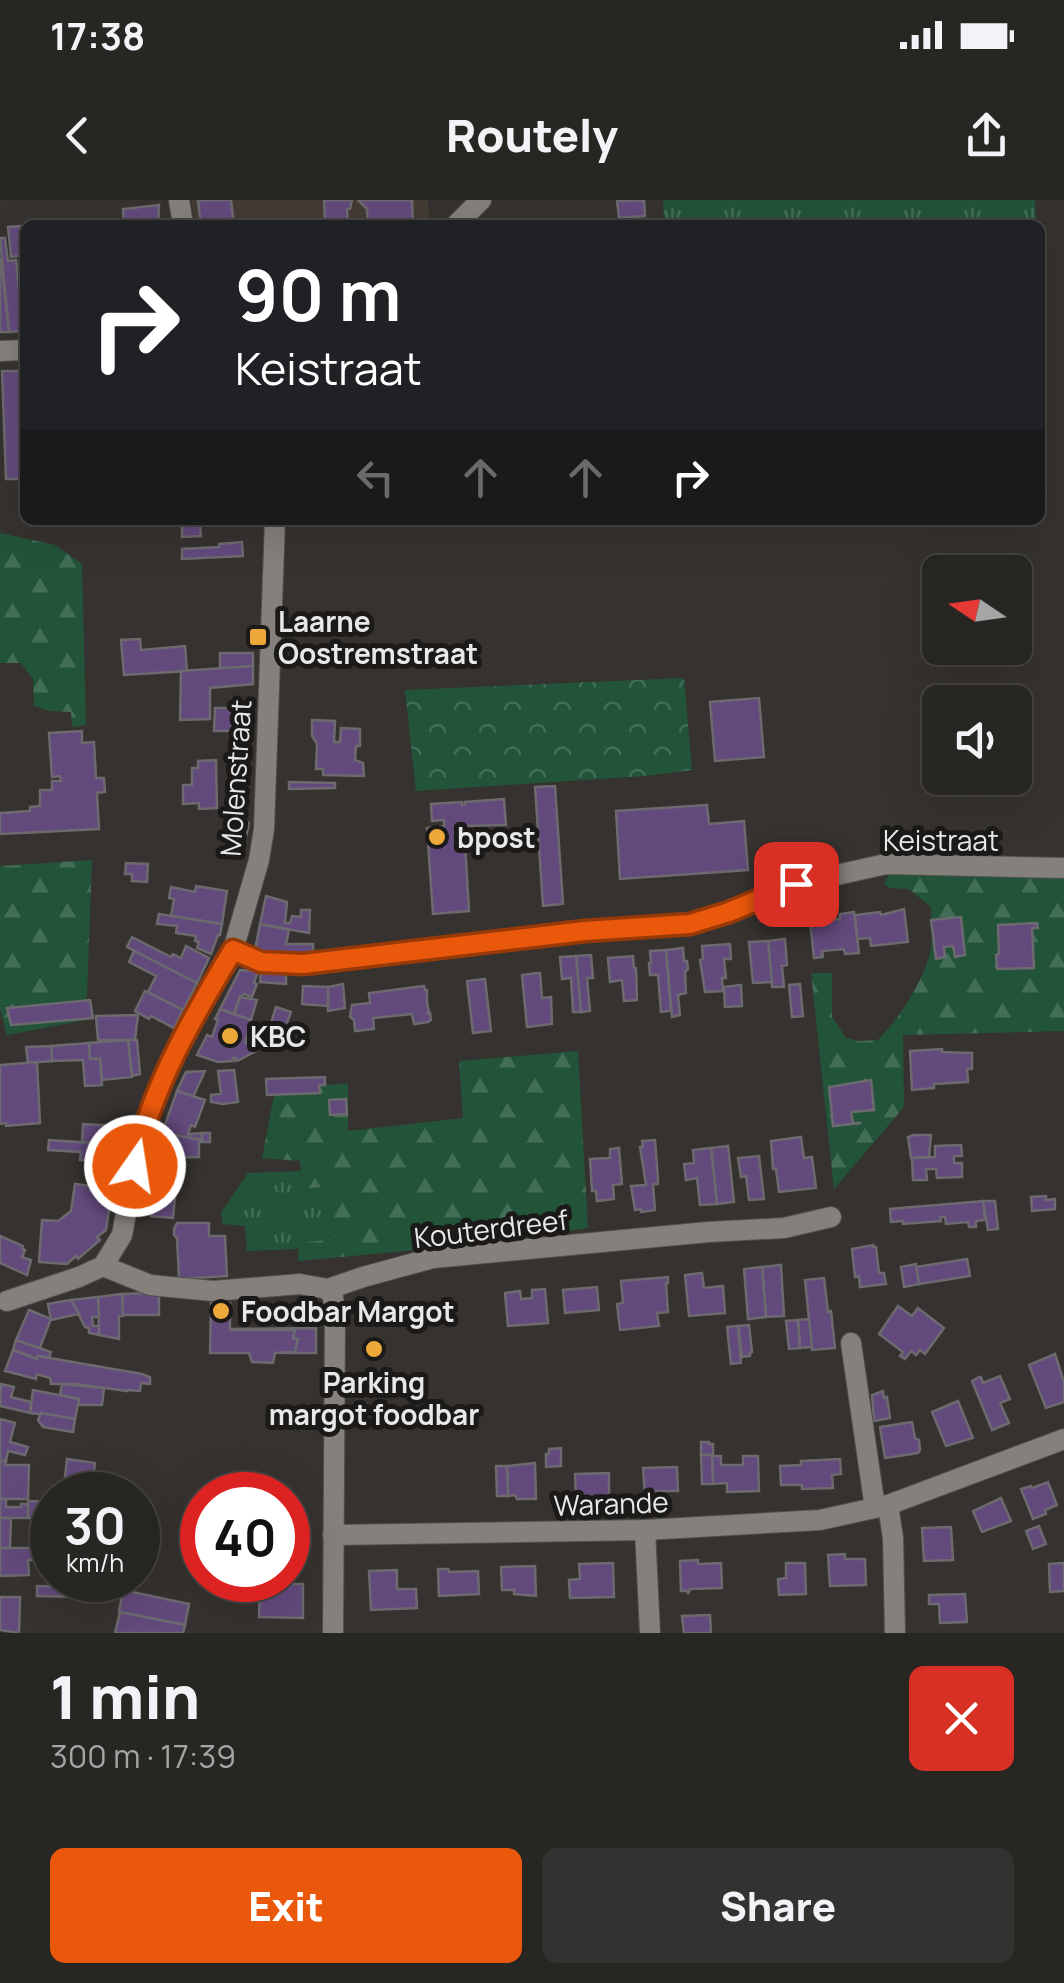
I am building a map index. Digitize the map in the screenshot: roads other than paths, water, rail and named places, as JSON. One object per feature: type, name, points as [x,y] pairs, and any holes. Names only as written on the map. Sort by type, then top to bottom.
[{"type":"street","points":[[461,220],[481,200]]},
{"type":"street","name":"Molenstraat","points":[[103,1266],[122,1235],[141,1132],[150,1108],[233,950],[259,860],[264,829],[275,525]]},
{"type":"street","name":"Keistraat","points":[[233,950],[261,962],[303,964],[585,931],[690,924],[796,884],[886,864],[1064,868]]},
{"type":"street","name":"Kouterdreef","points":[[103,1266],[150,1284],[213,1291],[300,1284],[328,1289],[433,1258],[784,1228],[832,1217]]},
{"type":"street","points":[[2,1302],[103,1266]]},
{"type":"street","points":[[328,1289],[335,1316],[333,1633]]},
{"type":"street","points":[[851,1344],[881,1506],[893,1538],[895,1633]]},
{"type":"street","name":"Warande","points":[[333,1536],[645,1530],[820,1520],[881,1506],[1064,1439]]},
{"type":"street","points":[[645,1530],[650,1633]]},
{"type":"place","name":"Laarne Oostremstraat","points":[[258,637]]},
{"type":"place","name":"bpost","points":[[437,837]]},
{"type":"place","name":"KBC","points":[[230,1036]]},
{"type":"place","name":"Foodbar Margot","points":[[221,1311]]},
{"type":"place","name":"Parking margot foodbar","points":[[374,1349]]}]
